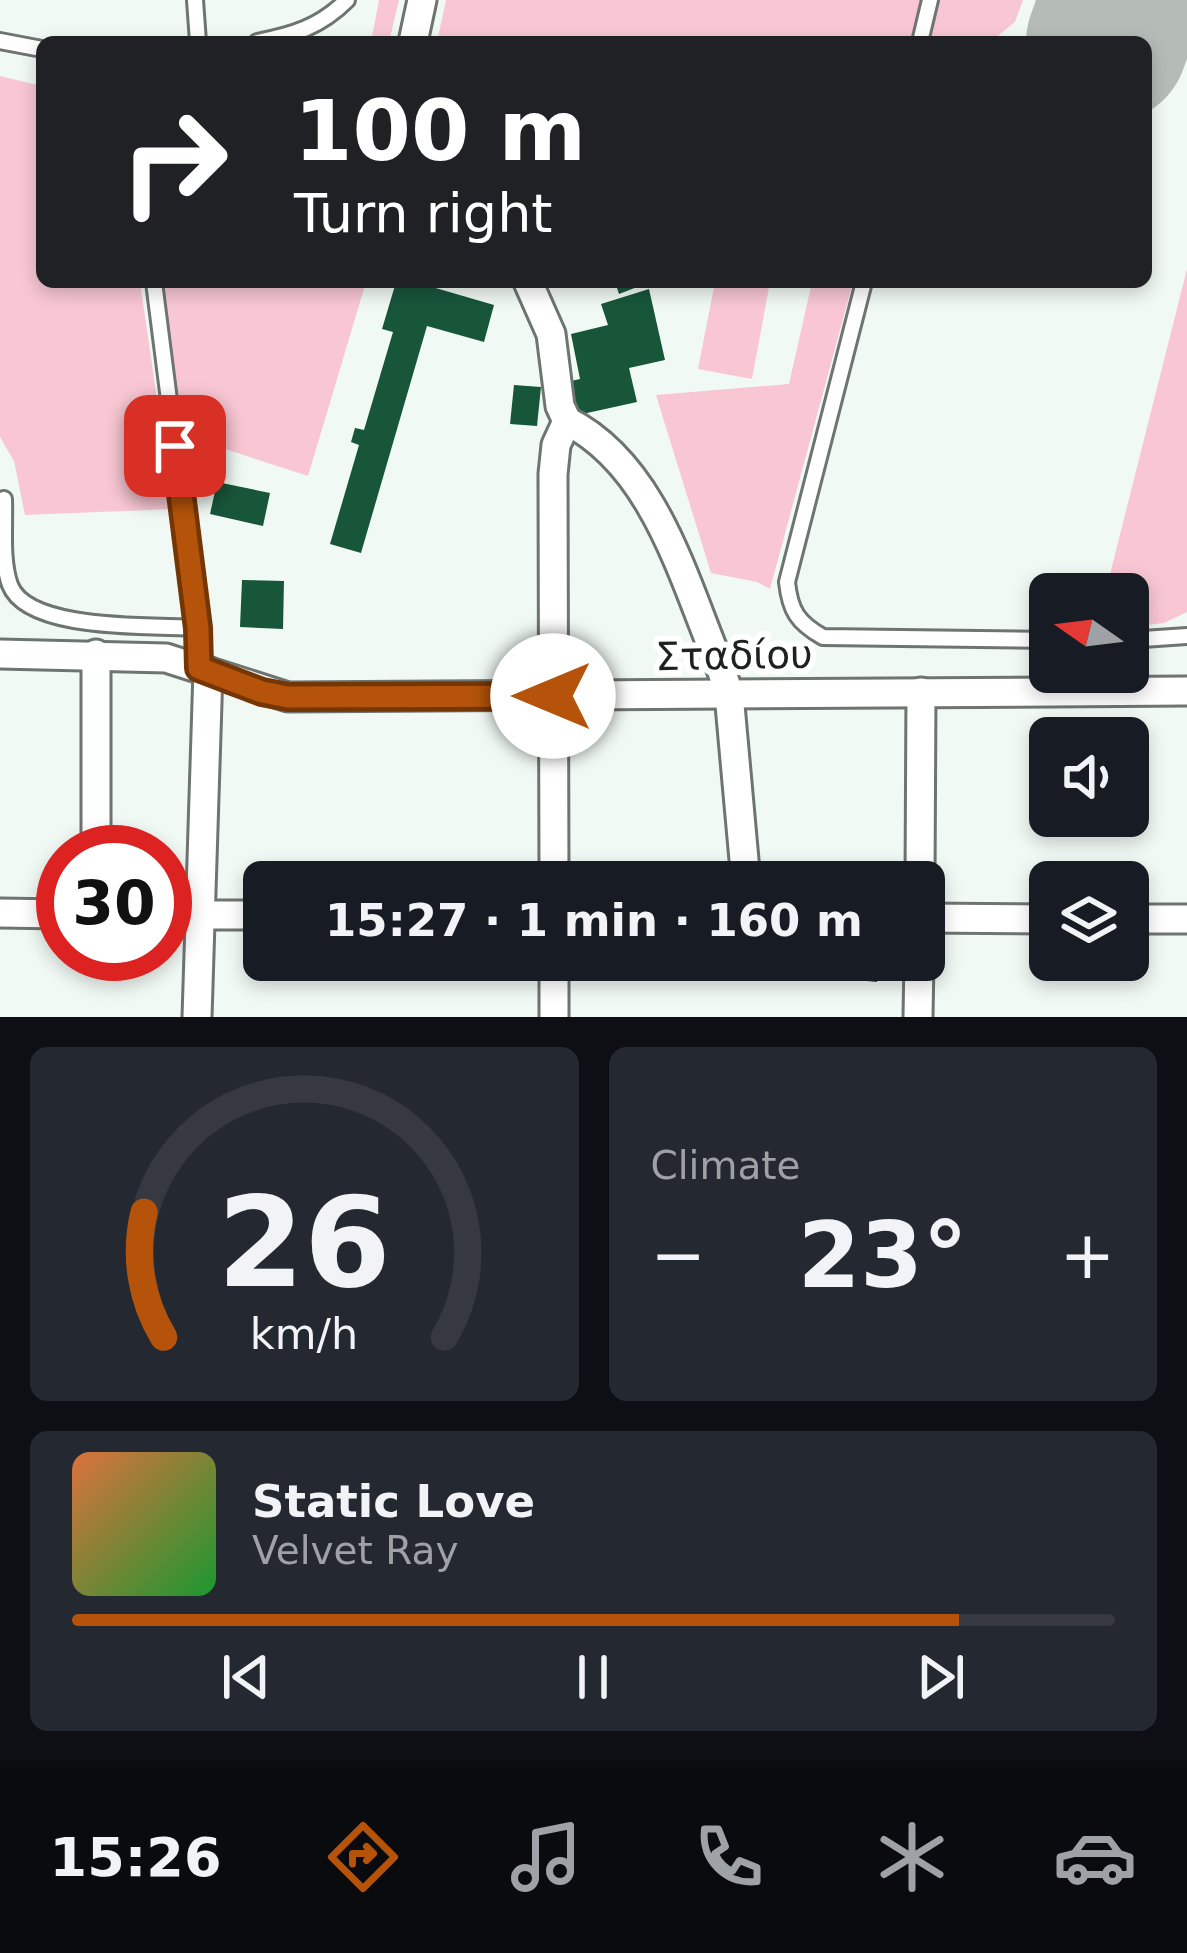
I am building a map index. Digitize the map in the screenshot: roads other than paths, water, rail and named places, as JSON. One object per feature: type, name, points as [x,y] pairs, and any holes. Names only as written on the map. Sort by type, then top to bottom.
[{"type":"street","points":[[414,36],[422,0]]},
{"type":"street","points":[[531,288],[550,334],[560,406],[567,421],[595,435],[643,493],[729,694],[744,861]]},
{"type":"street","points":[[554,861],[554,455],[567,421]]},
{"type":"street","name":"Σταδίου","points":[[0,654],[166,658],[288,697],[1187,691]]},
{"type":"street","points":[[96,654],[96,825]]},
{"type":"street","points":[[197,1017],[204,669]]},
{"type":"street","points":[[920,861],[921,692]]},
{"type":"street","points":[[0,913],[36,914]]},
{"type":"street","points":[[192,914],[243,915]]},
{"type":"street","points":[[945,918],[1029,919]]},
{"type":"street","points":[[1149,919],[1187,920]]},
{"type":"street","points":[[554,981],[554,1017]]},
{"type":"street","points":[[918,1017],[919,981]]},
{"type":"lane","points":[[195,0],[198,36]]},
{"type":"lane","points":[[287,36],[322,22],[346,0]]},
{"type":"lane","points":[[921,36],[930,0]]},
{"type":"lane","points":[[0,41],[36,48]]},
{"type":"lane","points":[[155,288],[204,669]]},
{"type":"lane","points":[[862,288],[788,582],[790,607],[802,625],[823,637],[1029,640]]},
{"type":"lane","points":[[4,500],[6,570],[11,589],[27,605],[58,618],[198,628]]},
{"type":"lane","points":[[1149,639],[1187,636]]}]
